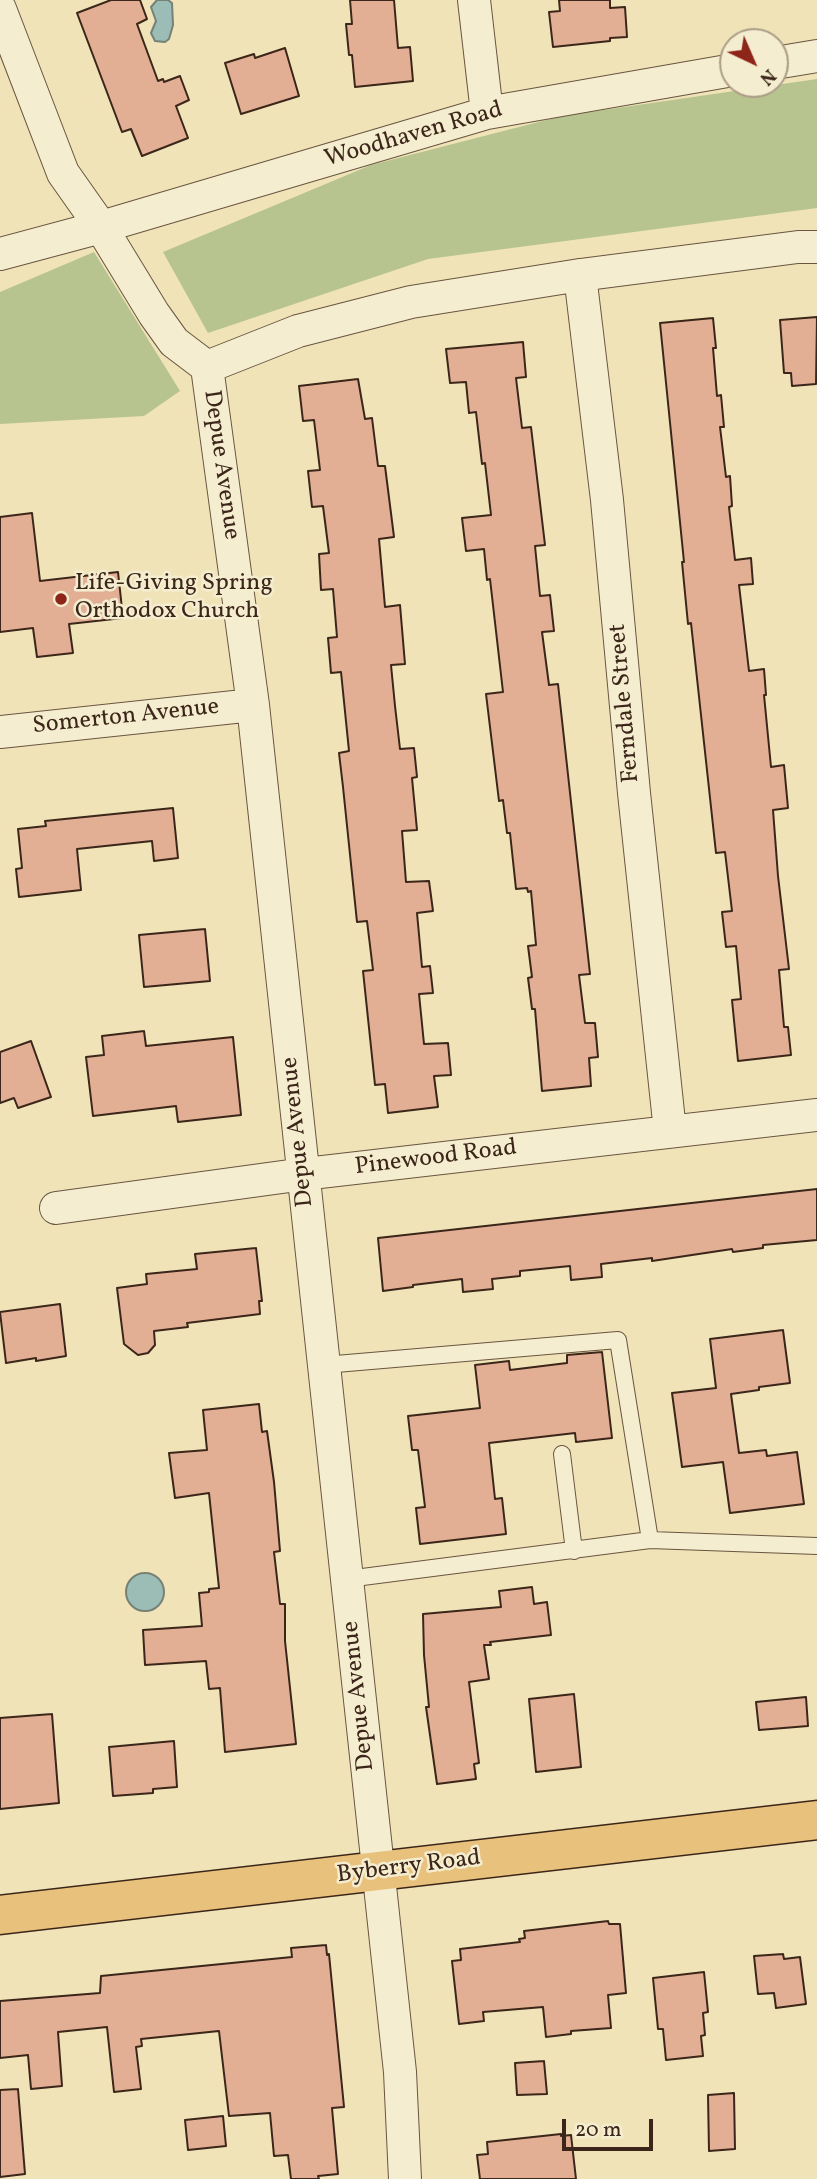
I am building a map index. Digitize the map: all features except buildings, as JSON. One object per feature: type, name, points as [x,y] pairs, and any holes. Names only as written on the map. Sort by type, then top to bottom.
[{"type":"main road","name":"Byberry Road","points":[[0,1915],[817,1820]]},
{"type":"street","points":[[474,0],[487,113]]},
{"type":"street","name":"Depue Avenue","points":[[0,9],[63,173],[101,227],[174,342],[207,367],[253,705],[400,2072],[405,2179]]},
{"type":"street","points":[[789,61],[817,56]]},
{"type":"street","name":"Woodhaven Road","points":[[101,227],[487,113],[719,72]]},
{"type":"street","points":[[0,254],[101,227]]},
{"type":"street","points":[[207,367],[298,331],[411,302],[580,275],[798,247],[817,247]]},
{"type":"street","name":"Ferndale Street","points":[[580,275],[607,500],[634,793],[670,1131]]},
{"type":"street","name":"Somerton Avenue","points":[[0,732],[253,705]]},
{"type":"street","name":"Pinewood Road","points":[[56,1208],[304,1174],[817,1115]]},
{"type":"lane","points":[[324,1366],[618,1340],[650,1541]]},
{"type":"lane","points":[[562,1454],[573,1550]]},
{"type":"lane","points":[[347,1579],[650,1541],[817,1546]]},
{"type":"green space","points":[[817,79],[817,208],[428,259],[208,333],[163,252],[371,165],[562,116],[719,93],[719,98],[789,98],[789,83]]},
{"type":"green space","points":[[94,252],[180,391],[144,416],[0,424],[0,292]]},
{"type":"water","points":[[157,0],[168,0],[172,3],[173,25],[169,39],[165,42],[155,41],[151,33],[156,21],[151,7]]},
{"type":"water","points":[[145,1573],[158,1579],[164,1592],[158,1605],[145,1611],[132,1605],[126,1592],[132,1579]]},
{"type":"place","name":"Life-Giving Spring Orthodox Church","points":[[61,599]]}]
